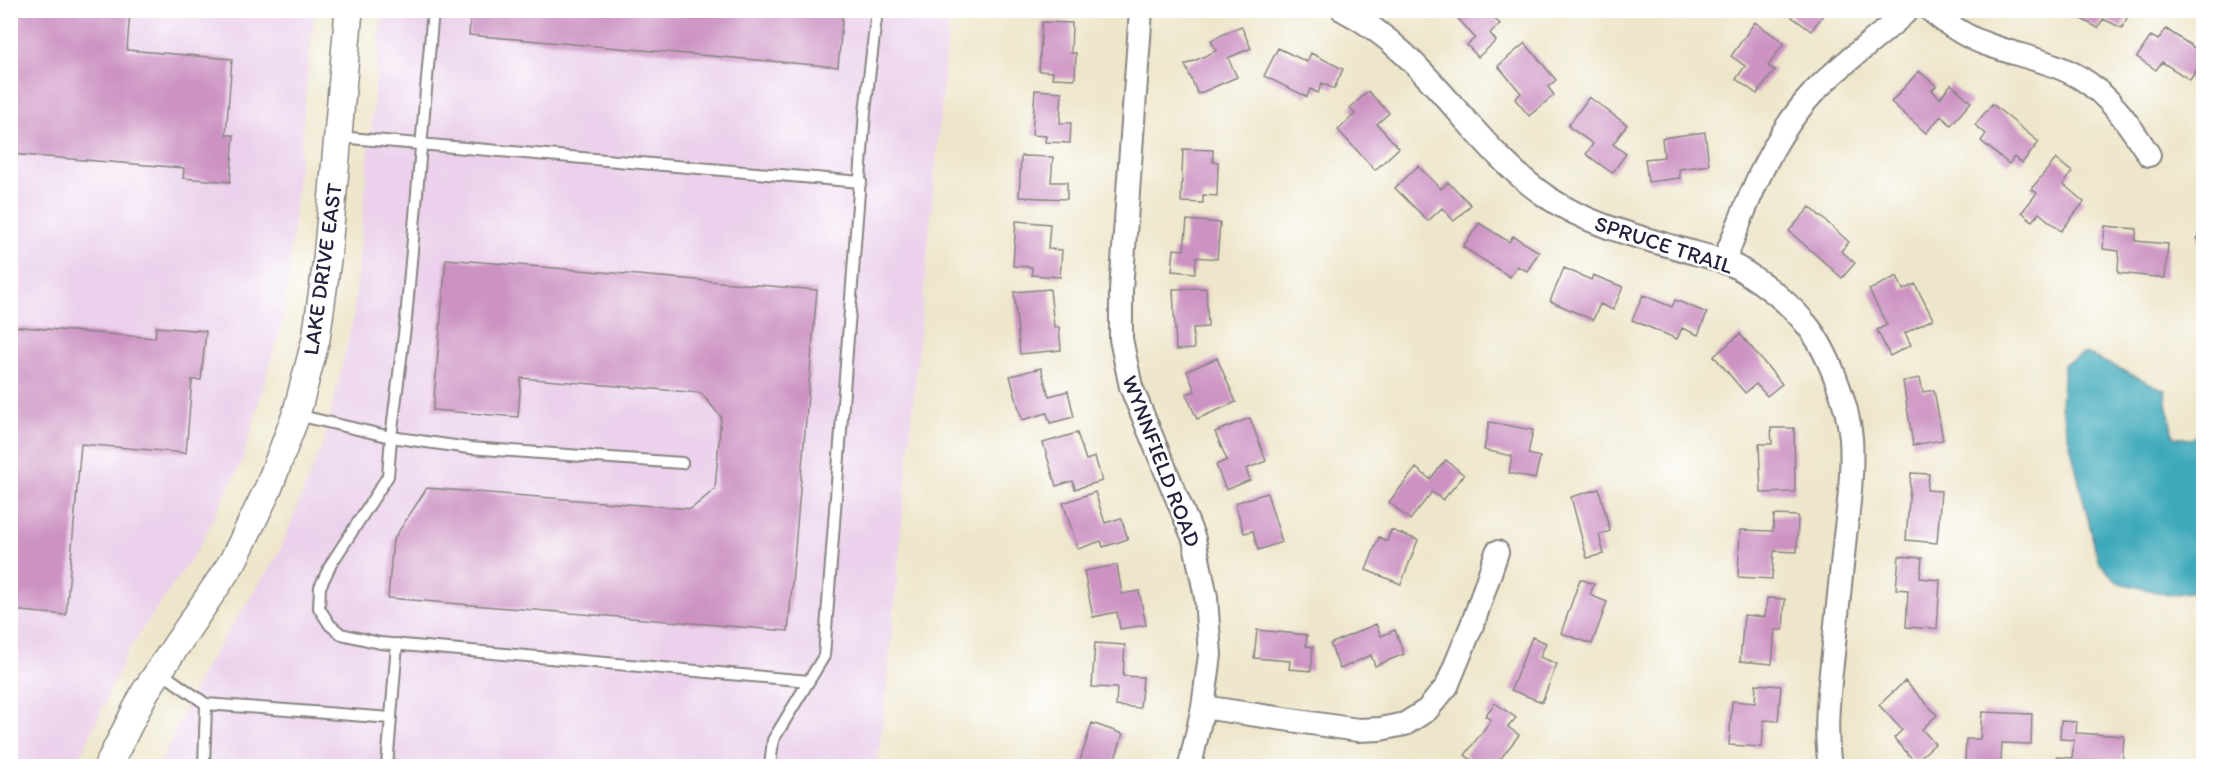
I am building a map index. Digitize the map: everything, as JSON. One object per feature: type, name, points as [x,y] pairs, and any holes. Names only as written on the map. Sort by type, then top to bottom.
[{"type":"street","name":"LAKE DRIVE EAST","points":[[108,766],[145,692],[233,561],[268,489],[296,415],[316,339],[327,260],[349,10]]},
{"type":"street","name":"WYNNFIELD ROAD","points":[[1141,10],[1121,290],[1122,339],[1131,387],[1194,539],[1206,597],[1210,656],[1203,707],[1190,766]]},
{"type":"street","name":"SPRUCE TRAIL","points":[[1343,10],[1361,20],[1396,46],[1426,74],[1514,171],[1548,198],[1587,218],[1627,234],[1724,261],[1746,272],[1780,297],[1808,326],[1827,360],[1843,399],[1851,437],[1851,480],[1827,711],[1830,766]]},
{"type":"street","points":[[1724,261],[1747,200],[1765,162],[1787,127],[1814,92],[1908,10]]},
{"type":"street","points":[[1930,10],[1960,32],[1987,45],[2050,63],[2081,78],[2115,109],[2130,126],[2149,155]]},
{"type":"street","points":[[1203,707],[1358,730],[1405,724],[1426,710],[1447,686],[1474,620],[1497,552]]},
{"type":"lane","points":[[433,10],[406,319],[390,437],[388,476],[331,564],[320,586],[319,608],[330,625],[340,634],[397,644],[809,681]]},
{"type":"lane","points":[[770,766],[773,740],[824,656],[865,112],[877,10]]},
{"type":"lane","points":[[338,137],[861,182]]},
{"type":"lane","points":[[296,415],[390,437],[469,448],[682,463]]},
{"type":"lane","points":[[387,766],[397,644]]},
{"type":"lane","points":[[159,671],[206,704],[391,718]]},
{"type":"lane","points":[[204,766],[206,704]]},
{"type":"shaded area","points":[[10,11],[314,11],[285,312],[242,462],[198,549],[129,649],[76,766],[11,766]]},
{"type":"shaded area","points":[[382,11],[950,11],[886,696],[877,766],[160,766],[200,675],[278,555],[324,441],[353,320]]},
{"type":"water","points":[[2085,353],[2165,390],[2173,437],[2191,439],[2203,429],[2203,590],[2169,595],[2117,582],[2098,561],[2061,406],[2064,364]]},
{"type":"building","points":[[10,10],[130,10],[127,50],[232,59],[226,135],[234,135],[230,182],[183,178],[184,168],[10,154]]},
{"type":"building","points":[[471,10],[843,10],[838,67],[469,35]]},
{"type":"building","points":[[1451,10],[1496,10],[1497,12],[1492,16],[1500,24],[1490,33],[1496,41],[1478,57],[1467,45],[1475,38]]},
{"type":"building","points":[[1796,10],[1820,10],[1824,14],[1811,31],[1792,17]]},
{"type":"building","points":[[2069,10],[2131,10],[2122,28],[2103,19],[2098,28],[2068,12]]},
{"type":"building","points":[[1042,22],[1072,23],[1071,53],[1076,53],[1075,79],[1052,78],[1053,72],[1039,71]]},
{"type":"building","points":[[1755,22],[1784,43],[1768,66],[1775,70],[1757,94],[1736,79],[1745,66],[1731,56]]},
{"type":"building","points":[[1241,26],[1251,48],[1228,58],[1237,77],[1198,94],[1185,65],[1216,51],[1211,40]]},
{"type":"building","points":[[2166,29],[2204,54],[2204,59],[2190,80],[2162,62],[2156,70],[2137,57],[2151,36],[2158,40]]},
{"type":"building","points":[[1525,43],[1556,80],[1548,87],[1554,95],[1529,116],[1515,99],[1521,93],[1498,66]]},
{"type":"building","points":[[1278,48],[1307,62],[1311,53],[1343,69],[1334,89],[1322,83],[1318,93],[1310,89],[1307,97],[1264,76]]},
{"type":"building","points":[[1919,71],[1936,86],[1932,90],[1940,98],[1951,84],[1971,102],[1951,125],[1941,116],[1926,133],[1891,102]]},
{"type":"building","points":[[1035,90],[1062,92],[1060,123],[1071,123],[1070,143],[1045,142],[1046,136],[1032,135]]},
{"type":"building","points":[[1368,91],[1389,113],[1377,124],[1399,148],[1375,170],[1338,130],[1355,114],[1350,108]]},
{"type":"building","points":[[1589,97],[1627,125],[1613,144],[1626,154],[1612,173],[1586,154],[1593,144],[1568,126]]},
{"type":"building","points":[[1992,104],[2039,142],[2022,163],[2014,157],[2009,164],[1981,141],[1986,134],[1975,125]]},
{"type":"building","points":[[1705,132],[1709,165],[1679,169],[1680,178],[1648,182],[1645,159],[1664,157],[1662,138]]},
{"type":"building","points":[[1183,149],[1213,150],[1213,162],[1218,162],[1217,196],[1203,195],[1203,203],[1181,202]]},
{"type":"building","points":[[1021,156],[1053,157],[1051,182],[1067,182],[1067,199],[1019,197]]},
{"type":"building","points":[[2056,159],[2072,172],[2063,184],[2084,202],[2061,231],[2039,213],[2032,221],[2022,212],[2037,193],[2031,189]]},
{"type":"building","points":[[1418,166],[1441,189],[1448,182],[1471,205],[1454,221],[1442,208],[1428,221],[1395,188]]},
{"type":"building","points":[[1810,207],[1849,242],[1841,251],[1855,263],[1842,278],[1789,231]]},
{"type":"building","points":[[1187,220],[1220,223],[1217,259],[1196,257],[1195,273],[1172,271],[1174,249],[1184,250]]},
{"type":"building","points":[[1016,221],[1050,224],[1048,249],[1062,250],[1060,277],[1032,275],[1032,267],[1013,266]]},
{"type":"building","points":[[1479,223],[1509,242],[1513,236],[1539,252],[1527,271],[1517,266],[1510,277],[1463,247]]},
{"type":"building","points":[[2105,226],[2137,229],[2135,241],[2168,244],[2165,278],[2118,273],[2119,251],[2103,249]]},
{"type":"building","points":[[2204,227],[2204,243],[2197,239]]},
{"type":"building","points":[[446,259],[817,290],[788,631],[388,598],[393,540],[427,488],[691,509],[715,489],[721,417],[701,393],[521,378],[518,417],[433,410]]},
{"type":"building","points":[[1564,268],[1591,280],[1593,275],[1623,287],[1613,310],[1600,304],[1593,320],[1550,301]]},
{"type":"building","points":[[1897,276],[1903,290],[1915,284],[1933,319],[1905,333],[1911,345],[1890,356],[1877,330],[1887,325],[1869,290]]},
{"type":"building","points":[[1206,288],[1208,327],[1193,328],[1194,349],[1176,350],[1173,289]]},
{"type":"building","points":[[1050,289],[1054,327],[1059,327],[1061,350],[1020,354],[1014,292]]},
{"type":"building","points":[[1643,295],[1672,307],[1675,300],[1707,313],[1698,335],[1682,328],[1677,339],[1632,320]]},
{"type":"building","points":[[10,326],[155,338],[156,327],[206,331],[201,380],[192,380],[186,453],[81,444],[66,615],[10,610]]},
{"type":"building","points":[[1740,334],[1782,384],[1767,396],[1756,384],[1745,393],[1714,356]]},
{"type":"building","points":[[1217,358],[1236,402],[1197,419],[1186,394],[1195,391],[1187,371]]},
{"type":"building","points":[[1041,368],[1049,396],[1068,391],[1074,417],[1050,423],[1047,413],[1022,420],[1010,376]]},
{"type":"building","points":[[1920,378],[1923,392],[1934,390],[1943,440],[1913,445],[1903,381]]},
{"type":"building","points":[[1250,418],[1266,461],[1246,469],[1250,480],[1226,490],[1216,465],[1227,460],[1215,432]]},
{"type":"building","points":[[1489,422],[1533,430],[1528,454],[1540,457],[1535,479],[1509,473],[1512,456],[1484,450]]},
{"type":"building","points":[[1771,428],[1794,428],[1795,492],[1761,493],[1759,444],[1772,444]]},
{"type":"building","points":[[1077,433],[1086,460],[1095,457],[1102,481],[1075,489],[1073,481],[1056,486],[1043,443]]},
{"type":"building","points":[[1446,460],[1464,475],[1443,500],[1432,492],[1410,520],[1389,502],[1416,468],[1430,479]]},
{"type":"building","points":[[1911,473],[1929,474],[1927,490],[1941,491],[1937,543],[1906,540]]},
{"type":"building","points":[[1599,489],[1610,531],[1599,535],[1604,554],[1587,558],[1571,497]]},
{"type":"building","points":[[1095,492],[1105,523],[1121,518],[1128,539],[1103,547],[1101,541],[1078,549],[1063,503]]},
{"type":"building","points":[[1267,493],[1282,542],[1258,550],[1253,531],[1244,533],[1235,503]]},
{"type":"building","points":[[1774,515],[1798,516],[1797,552],[1774,551],[1772,579],[1738,577],[1740,530],[1773,531]]},
{"type":"building","points":[[1391,530],[1418,540],[1401,584],[1366,570],[1379,537],[1387,541]]},
{"type":"building","points":[[1899,556],[1922,558],[1920,578],[1940,580],[1937,629],[1906,627],[1908,590],[1896,589]]},
{"type":"building","points":[[1117,565],[1122,594],[1139,591],[1146,625],[1120,629],[1117,612],[1093,617],[1084,571]]},
{"type":"building","points":[[1580,579],[1594,584],[1590,595],[1607,602],[1592,644],[1561,633]]},
{"type":"building","points":[[1767,598],[1785,599],[1783,630],[1775,630],[1772,664],[1740,661],[1744,615],[1765,617]]},
{"type":"building","points":[[1376,624],[1381,636],[1395,630],[1404,654],[1375,666],[1371,655],[1340,669],[1330,644]]},
{"type":"building","points":[[1257,630],[1307,635],[1306,646],[1313,647],[1311,671],[1289,669],[1290,661],[1254,658]]},
{"type":"building","points":[[1532,637],[1546,643],[1540,657],[1557,664],[1542,702],[1511,690]]},
{"type":"building","points":[[1095,643],[1125,645],[1123,676],[1143,677],[1140,708],[1116,706],[1117,688],[1092,687]]},
{"type":"building","points":[[1905,681],[1937,715],[1922,729],[1935,744],[1915,762],[1894,738],[1902,730],[1879,705]]},
{"type":"building","points":[[1756,684],[1781,686],[1778,721],[1764,720],[1762,747],[1729,745],[1732,701],[1755,703]]},
{"type":"building","points":[[1495,703],[1516,718],[1508,727],[1519,735],[1495,766],[1480,766],[1465,755],[1491,720],[1485,716]]},
{"type":"building","points":[[1982,712],[2032,714],[2031,744],[2002,743],[2001,763],[1965,762],[1966,739],[1980,739]]},
{"type":"building","points":[[2061,721],[2077,722],[2076,733],[2124,736],[2122,766],[2056,766],[2056,757],[2072,758],[2074,740],[2060,739]]},
{"type":"building","points":[[1092,723],[1123,734],[1114,762],[1126,766],[1079,764]]},
{"type":"building","points":[[1447,760],[1449,766],[1431,766]]}]
